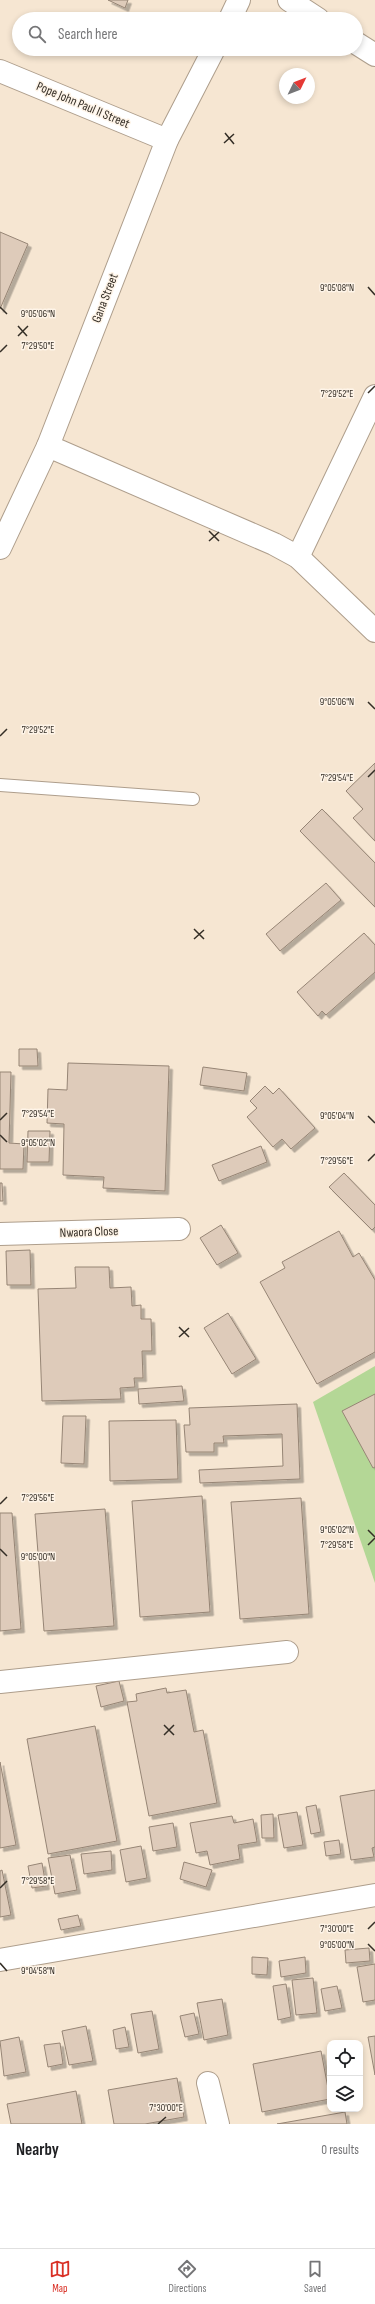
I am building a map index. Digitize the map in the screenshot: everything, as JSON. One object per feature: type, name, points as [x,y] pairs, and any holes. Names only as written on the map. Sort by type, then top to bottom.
[{"type":"street","points":[[233,12],[239,0]]},
{"type":"street","points":[[289,0],[307,12]]},
{"type":"street","points":[[363,47],[375,55]]},
{"type":"street","name":"Gana Street","points":[[0,548],[48,446],[166,140],[210,56]]},
{"type":"street","name":"Pope John Paul II Street","points":[[0,71],[166,140]]},
{"type":"street","points":[[298,557],[375,396]]},
{"type":"street","points":[[48,446],[274,544],[298,557],[375,631]]},
{"type":"street","name":"Nwaora Close","points":[[0,1234],[179,1229]]},
{"type":"street","points":[[0,1682],[287,1652]]},
{"type":"street","points":[[0,1960],[375,1895]]},
{"type":"street","points":[[208,2083],[218,2124]]},
{"type":"lane","points":[[0,785],[193,799]]},
{"type":"green space","points":[[375,1366],[375,1583],[313,1402]]},
{"type":"building","points":[[108,0],[128,0],[125,8]]},
{"type":"building","points":[[0,232],[28,244],[0,309]]},
{"type":"building","points":[[375,763],[375,841],[353,818],[363,809],[346,791]]},
{"type":"building","points":[[322,809],[375,863],[375,907],[300,831]]},
{"type":"building","points":[[326,883],[341,900],[280,951],[266,934]]},
{"type":"building","points":[[364,933],[375,945],[375,972],[326,1015],[322,1011],[318,1016],[297,992]]},
{"type":"building","points":[[19,1049],[37,1049],[38,1066],[19,1066]]},
{"type":"building","points":[[68,1063],[169,1066],[165,1191],[103,1188],[104,1177],[63,1175],[64,1124],[47,1123],[48,1089],[67,1090]]},
{"type":"building","points":[[203,1067],[247,1073],[244,1091],[200,1085]]},
{"type":"building","points":[[0,1072],[11,1072],[9,1143],[24,1144],[23,1169],[0,1169]]},
{"type":"building","points":[[265,1086],[273,1094],[279,1088],[315,1128],[291,1149],[282,1139],[273,1147],[247,1117],[257,1108],[250,1101]]},
{"type":"building","points":[[28,1131],[50,1131],[49,1162],[27,1162]]},
{"type":"building","points":[[261,1146],[267,1162],[219,1181],[212,1165]]},
{"type":"building","points":[[344,1173],[375,1205],[375,1227],[372,1230],[329,1187]]},
{"type":"building","points":[[0,1183],[2,1183],[3,1201],[0,1201]]},
{"type":"building","points":[[221,1225],[238,1253],[217,1265],[200,1238]]},
{"type":"building","points":[[339,1231],[353,1257],[359,1253],[375,1280],[375,1352],[317,1384],[260,1282],[285,1268],[282,1262]]},
{"type":"building","points":[[30,1250],[31,1285],[7,1285],[6,1251]]},
{"type":"building","points":[[75,1267],[109,1267],[110,1288],[131,1287],[132,1306],[141,1305],[141,1319],[151,1319],[152,1351],[142,1351],[143,1378],[134,1378],[135,1387],[120,1388],[121,1399],[42,1401],[38,1289],[76,1288]]},
{"type":"building","points":[[228,1313],[256,1359],[232,1374],[204,1328]]},
{"type":"building","points":[[182,1386],[184,1401],[139,1404],[138,1389]]},
{"type":"building","points":[[375,1394],[375,1467],[373,1468],[342,1411]]},
{"type":"building","points":[[297,1404],[300,1479],[200,1483],[199,1470],[283,1466],[282,1434],[223,1436],[224,1443],[214,1443],[214,1452],[186,1452],[184,1425],[190,1425],[189,1408]]},
{"type":"building","points":[[63,1416],[86,1416],[84,1464],[61,1463]]},
{"type":"building","points":[[176,1420],[178,1479],[110,1481],[109,1421]]},
{"type":"building","points":[[202,1496],[210,1612],[140,1617],[132,1501]]},
{"type":"building","points":[[301,1498],[309,1614],[240,1619],[231,1502]]},
{"type":"building","points":[[105,1509],[114,1626],[44,1631],[35,1514]]},
{"type":"building","points":[[0,1513],[12,1513],[21,1629],[0,1631]]},
{"type":"building","points":[[119,1681],[124,1701],[101,1707],[96,1686]]},
{"type":"building","points":[[166,1688],[167,1693],[186,1690],[194,1732],[203,1730],[217,1803],[149,1816],[127,1702],[137,1701],[136,1694]]},
{"type":"building","points":[[95,1726],[117,1841],[48,1854],[27,1739]]},
{"type":"building","points":[[0,1762],[16,1845],[0,1848]]},
{"type":"building","points":[[375,1790],[375,1847],[372,1848],[374,1857],[351,1860],[340,1796]]},
{"type":"building","points":[[316,1805],[321,1832],[311,1834],[306,1807]]},
{"type":"building","points":[[297,1812],[303,1845],[284,1848],[278,1815]]},
{"type":"building","points":[[273,1814],[274,1838],[262,1838],[261,1815]]},
{"type":"building","points":[[232,1816],[234,1823],[253,1819],[257,1842],[238,1845],[240,1859],[210,1865],[207,1851],[196,1853],[190,1823]]},
{"type":"building","points":[[173,1823],[177,1847],[153,1851],[149,1827]]},
{"type":"building","points":[[339,1840],[341,1854],[326,1856],[324,1842]]},
{"type":"building","points":[[141,1846],[147,1878],[126,1882],[120,1850]]},
{"type":"building","points":[[111,1851],[112,1870],[84,1874],[81,1854]]},
{"type":"building","points":[[70,1855],[77,1890],[55,1894],[48,1858]]},
{"type":"building","points":[[184,1862],[212,1870],[206,1887],[180,1879]]},
{"type":"building","points":[[42,1863],[46,1886],[32,1888],[28,1866]]},
{"type":"building","points":[[2,1870],[11,1915],[0,1917],[0,1871]]},
{"type":"building","points":[[78,1915],[81,1926],[61,1930],[58,1919]]},
{"type":"building","points":[[369,1948],[370,1961],[346,1963],[345,1950]]},
{"type":"building","points":[[252,1957],[268,1958],[267,1975],[252,1974]]},
{"type":"building","points":[[305,1957],[306,1973],[281,1977],[279,1961]]},
{"type":"building","points":[[375,1964],[375,2000],[363,2002],[357,1967]]},
{"type":"building","points":[[313,1978],[317,2013],[296,2015],[292,1980]]},
{"type":"building","points":[[286,1984],[291,2017],[278,2020],[273,1986]]},
{"type":"building","points":[[337,1986],[342,2008],[325,2011],[321,1989]]},
{"type":"building","points":[[222,1999],[228,2035],[204,2040],[197,2003]]},
{"type":"building","points":[[152,2011],[159,2049],[138,2053],[131,2014]]},
{"type":"building","points":[[194,2013],[199,2034],[185,2037],[180,2016]]},
{"type":"building","points":[[86,2026],[93,2061],[69,2065],[62,2031]]},
{"type":"building","points":[[125,2027],[129,2047],[116,2049],[113,2030]]},
{"type":"building","points":[[375,2036],[375,2075],[368,2037]]},
{"type":"building","points":[[19,2037],[26,2072],[4,2076],[0,2041]]},
{"type":"building","points":[[60,2043],[63,2064],[48,2067],[44,2045]]},
{"type":"building","points":[[321,2051],[327,2083],[327,2100],[262,2112],[253,2064]]},
{"type":"building","points":[[177,2078],[184,2117],[145,2124],[114,2124],[108,2090]]},
{"type":"building","points":[[76,2091],[82,2124],[11,2124],[7,2104]]},
{"type":"building","points":[[345,2112],[347,2124],[277,2124]]}]
